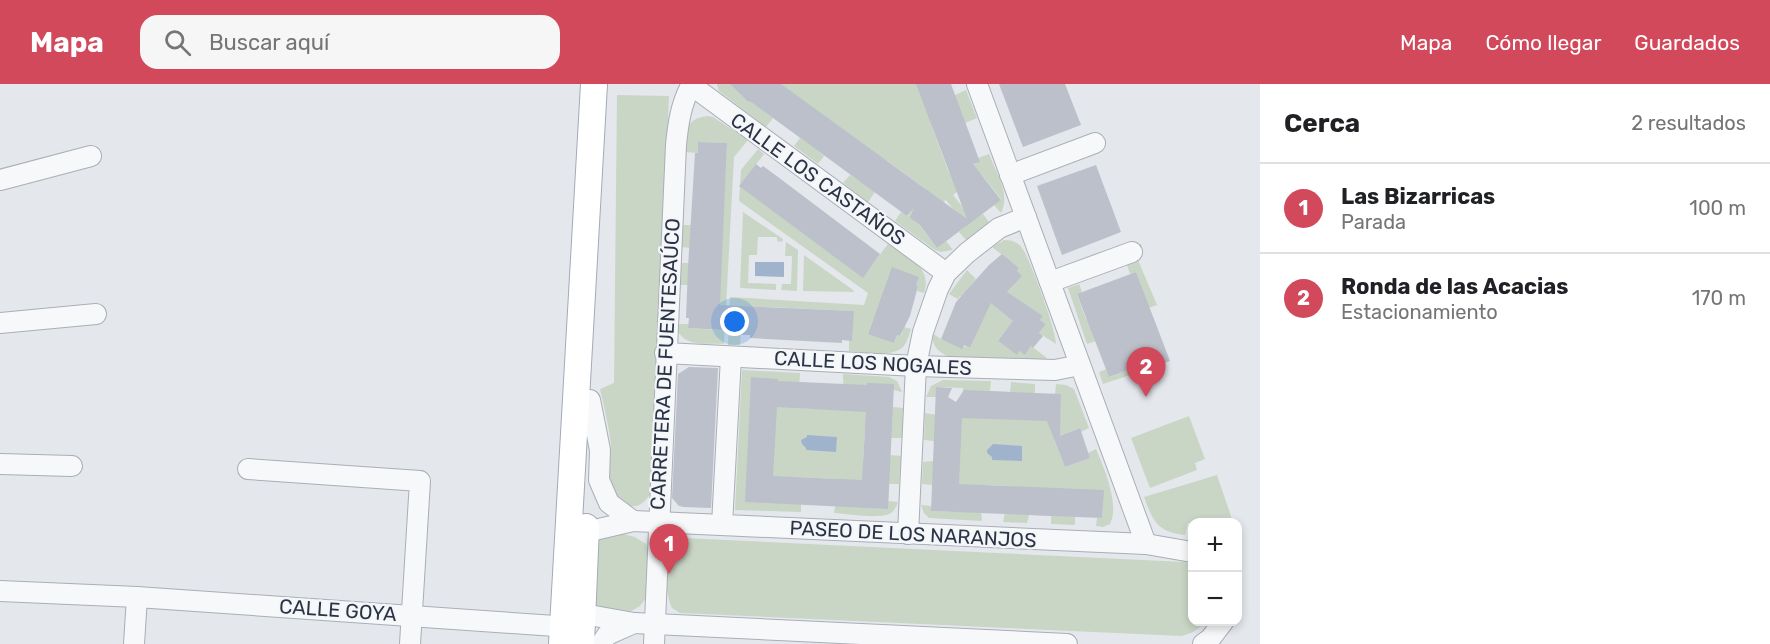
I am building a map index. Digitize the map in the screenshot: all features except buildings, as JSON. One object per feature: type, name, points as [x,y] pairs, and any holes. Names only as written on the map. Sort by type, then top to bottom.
[{"type":"main road","points":[[577,537],[571,462],[594,84]]},
{"type":"main road","points":[[581,644],[570,631],[575,600],[577,537],[590,400],[588,201]]},
{"type":"street","points":[[977,84],[1146,544]]},
{"type":"street","name":"CALLE LOS CASTAÑOS","points":[[691,85],[946,273]]},
{"type":"street","name":"CARRETERA DE FUENTESAÚCO","points":[[654,644],[676,145],[679,120],[691,85]]},
{"type":"street","points":[[1010,174],[1095,143]]},
{"type":"street","points":[[0,180],[91,156]]},
{"type":"street","points":[[908,534],[916,366],[923,332],[946,273],[999,228],[1026,216]]},
{"type":"street","points":[[1050,282],[1132,252]]},
{"type":"street","points":[[0,323],[96,314]]},
{"type":"street","name":"CALLE LOS NOGALES","points":[[666,353],[916,366],[1055,370],[1080,364]]},
{"type":"street","points":[[722,525],[731,357]]},
{"type":"street","points":[[590,400],[600,450],[599,480],[609,502],[633,521]]},
{"type":"street","points":[[0,464],[72,466]]},
{"type":"street","points":[[248,469],[420,481],[410,644]]},
{"type":"street","name":"PASEO DE LOS NARANJOS","points":[[577,537],[633,521],[1146,544],[1188,551]]},
{"type":"street","name":"CALLE GOYA","points":[[0,591],[137,597],[412,615],[555,626],[570,631]]},
{"type":"street","points":[[134,644],[137,597]]},
{"type":"street","points":[[601,644],[607,635],[634,623]]},
{"type":"street","points":[[570,631],[634,623],[656,624],[717,635],[1067,644]]},
{"type":"street","points":[[1203,644],[1210,639],[1219,626]]},
{"type":"green space","points":[[717,84],[730,84],[748,102],[766,84],[916,84],[955,95],[966,90],[977,118],[965,123],[961,115],[932,127],[949,173],[979,162],[978,158],[989,154],[1003,191],[1004,206],[1001,213],[994,205],[1001,199],[981,174],[953,195],[973,220],[983,214],[989,222],[966,240],[959,232],[966,226],[946,200],[917,222],[937,248],[946,241],[953,250],[941,252],[935,250],[895,221],[901,212],[908,216],[926,189],[886,160],[875,192],[868,202],[843,183],[850,175],[857,179],[816,149],[824,156],[818,164],[794,146],[800,138],[806,142],[765,112],[773,118],[766,127],[719,91]]},
{"type":"green space","points":[[617,95],[669,96],[652,492],[643,502],[634,506],[620,501],[609,482],[611,445],[600,389],[614,383]]},
{"type":"green space","points":[[708,116],[748,140],[734,157],[724,344],[702,344],[688,341],[678,332],[676,324],[688,324],[689,328],[718,330],[727,143],[698,142],[698,153],[686,152],[686,133],[690,124],[694,120]]},
{"type":"green space","points":[[758,149],[764,154],[740,185],[741,170]]},
{"type":"green space","points":[[740,185],[863,277],[888,244],[916,263],[925,276],[924,293],[917,291],[918,277],[893,268],[868,333],[894,343],[897,335],[901,336],[904,327],[911,329],[903,347],[884,353],[849,351],[849,341],[852,340],[853,311],[743,306],[740,345],[728,345],[730,297],[864,305],[868,293],[739,201]]},
{"type":"green space","points":[[743,212],[783,239],[782,242],[777,241],[777,237],[758,237],[757,255],[749,255],[748,283],[776,284],[776,290],[740,288]]},
{"type":"green space","points":[[683,225],[694,225],[692,248],[681,247]]},
{"type":"green space","points":[[1004,240],[1016,242],[1024,251],[1043,297],[1056,344],[1039,333],[1046,324],[1040,320],[1043,316],[1017,317],[998,341],[1016,354],[1019,351],[1025,355],[1031,346],[1047,358],[1041,360],[947,356],[935,347],[932,333],[941,339],[970,348],[988,309],[960,296],[958,299],[949,294],[967,270],[976,279],[971,285],[999,298],[1021,276],[1017,271],[1019,268],[992,247]]},
{"type":"green space","points":[[786,242],[798,250],[797,291],[781,290],[782,284],[791,284],[792,256],[785,256]]},
{"type":"green space","points":[[804,255],[853,290],[854,292],[803,291]]},
{"type":"green space","points":[[1138,260],[1157,305],[1131,314],[1151,368],[1103,384],[1099,372],[1107,369],[1110,377],[1134,367],[1096,341],[1087,344],[1068,288],[1079,284],[1082,292],[1077,295],[1086,319],[1145,297],[1136,272],[1130,274],[1127,265]]},
{"type":"green space","points":[[680,263],[692,263],[690,285],[679,285]]},
{"type":"green space","points":[[742,370],[800,373],[798,408],[844,410],[843,374],[889,377],[897,381],[902,392],[867,384],[866,414],[893,407],[903,408],[902,438],[891,438],[891,431],[865,430],[863,461],[890,455],[901,456],[899,484],[889,484],[889,478],[888,501],[898,502],[894,511],[877,516],[834,513],[840,479],[795,477],[801,512],[735,510]]},
{"type":"green space","points":[[943,380],[991,381],[990,391],[1010,392],[1011,382],[1035,384],[1035,393],[1029,393],[1060,421],[1061,394],[1055,394],[1056,384],[1074,389],[1089,428],[1081,432],[1079,428],[1054,439],[1065,467],[1090,458],[1088,453],[1096,449],[1107,476],[1112,497],[1113,516],[1110,524],[1103,527],[1096,526],[1097,518],[1102,518],[1103,490],[1075,516],[1075,525],[1051,524],[1051,516],[1029,515],[1027,523],[1003,522],[1011,486],[979,485],[982,521],[929,518],[921,505],[931,506],[931,511],[958,512],[959,481],[933,480],[932,485],[922,484],[923,462],[933,461],[933,465],[959,466],[934,434],[934,441],[924,440],[925,413],[961,419],[963,388],[937,387],[936,397],[926,397],[931,386]]},
{"type":"green space","points":[[1189,416],[1205,459],[1195,463],[1197,470],[1150,488],[1131,438]]},
{"type":"green space","points":[[1217,475],[1232,518],[1188,518],[1185,535],[1176,533],[1157,524],[1144,497]]},
{"type":"green space","points":[[623,534],[635,537],[646,544],[648,552],[646,598],[640,606],[631,611],[594,609],[596,536]]},
{"type":"green space","points":[[684,538],[1185,562],[1188,563],[1188,626],[1201,626],[1182,636],[680,613],[672,608],[666,579],[667,555],[669,549]]},
{"type":"water","points":[[755,262],[784,262],[784,277],[755,276]]},
{"type":"water","points":[[807,435],[837,437],[836,452],[806,450],[801,440]]},
{"type":"water","points":[[993,444],[1022,446],[1022,461],[992,460],[987,450]]},
{"type":"place","name":"Ronda de las Acacias","points":[[1146,397]]},
{"type":"place","name":"Las Bizarricas","points":[[669,574]]}]
